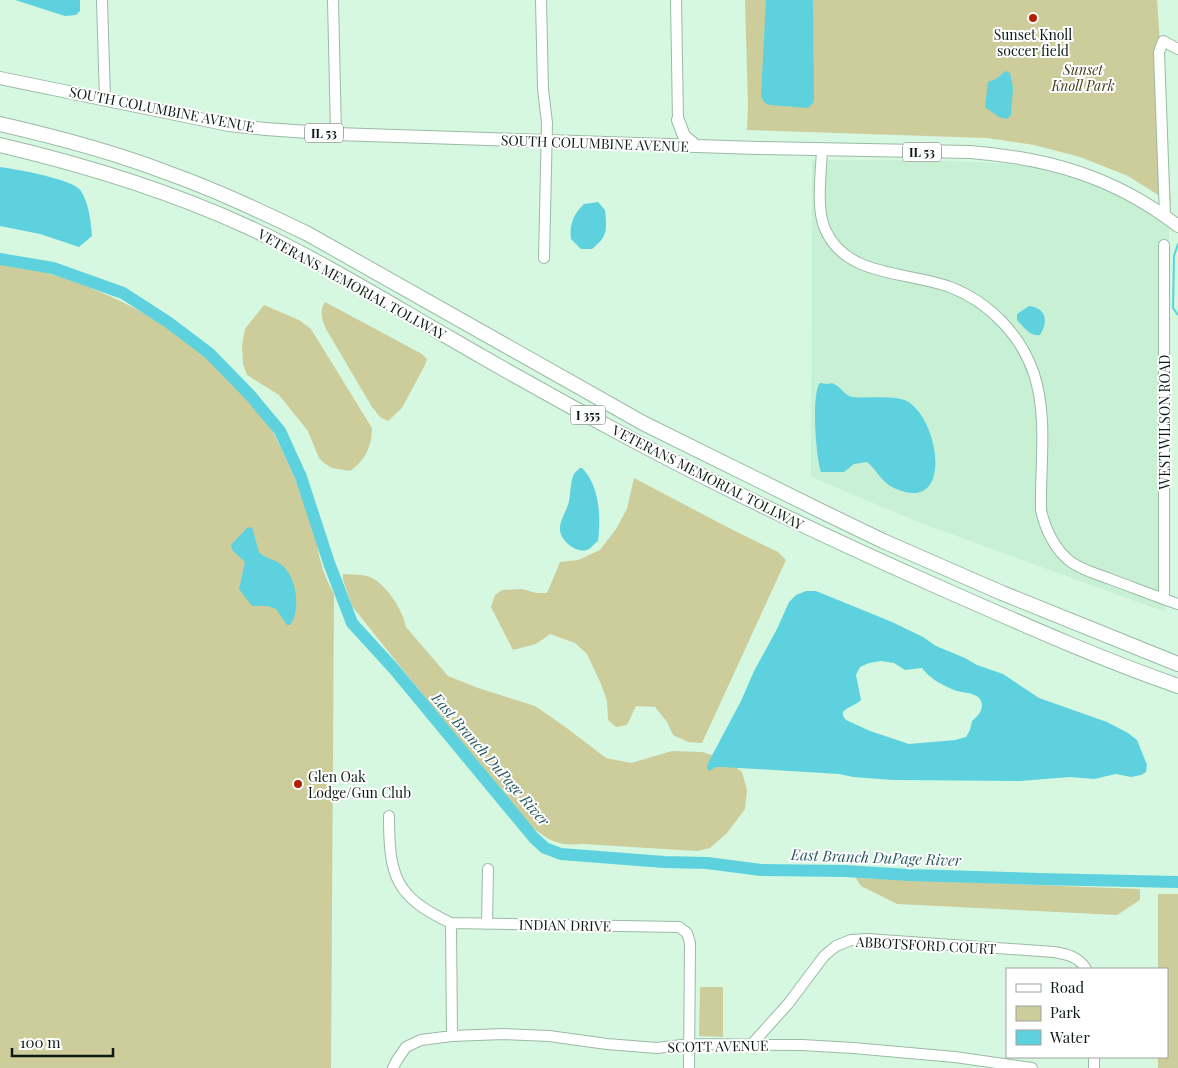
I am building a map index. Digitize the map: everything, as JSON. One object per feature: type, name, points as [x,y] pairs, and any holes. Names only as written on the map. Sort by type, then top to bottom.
[{"type":"highway","name":"VETERANS MEMORIAL TOLLWAY","points":[[0,124],[65,139],[123,157],[169,173],[254,208],[308,234],[643,423],[812,507],[1002,594],[1178,664]]},
{"type":"highway","name":"VETERANS MEMORIAL TOLLWAY","points":[[0,145],[58,159],[123,178],[164,192],[246,226],[300,253],[494,364],[633,440],[728,489],[868,556],[996,612],[1178,686]]},
{"type":"main road","name":"SOUTH COLUMBINE AVENUE","points":[[0,78],[229,125],[266,129],[336,134],[696,146],[970,152],[1022,158],[1059,166],[1090,176],[1121,190],[1165,216],[1178,226]]},
{"type":"main road","points":[[666,145],[674,136],[678,120]]},
{"type":"main road","points":[[678,120],[684,136],[696,146]]},
{"type":"street","points":[[102,0],[105,99]]},
{"type":"street","points":[[333,0],[336,134]]},
{"type":"street","points":[[541,0],[543,89],[547,141],[544,258]]},
{"type":"street","points":[[676,0],[678,120]]},
{"type":"street","points":[[1165,216],[1159,52],[1163,41],[1178,49]]},
{"type":"street","points":[[822,150],[822,216],[824,227],[841,253],[866,267],[933,282],[950,287],[970,297],[1000,319],[1024,351],[1034,374],[1040,403],[1040,510],[1051,537],[1062,553],[1069,561],[1084,569],[1178,604]]},
{"type":"street","name":"WEST WILSON ROAD","points":[[1164,246],[1164,599]]},
{"type":"street","points":[[389,816],[390,859],[400,883],[423,909],[452,923],[452,1036]]},
{"type":"street","points":[[487,924],[488,869]]},
{"type":"street","name":"INDIAN DRIVE","points":[[452,923],[679,927],[687,933],[690,943],[690,1044]]},
{"type":"street","name":"ABBOTSFORD COURT","points":[[751,1045],[788,1004],[824,956],[836,946],[851,940],[867,939],[1054,952],[1074,957],[1085,968]]},
{"type":"street","name":"SCOTT AVENUE","points":[[393,1068],[406,1047],[421,1040],[452,1036],[503,1034],[549,1036],[607,1044],[657,1048],[690,1044],[802,1045],[892,1051],[1032,1068]]},
{"type":"street","points":[[690,1044],[690,1068]]},
{"type":"shaded area","points":[[812,160],[979,162],[1052,168],[1126,198],[1169,223],[1165,612],[921,523],[811,477]]},
{"type":"green space","name":"Sunset Knoll Park","points":[[745,0],[1157,0],[1171,203],[1128,176],[1080,157],[1034,145],[987,138],[747,130]]},
{"type":"green space","points":[[0,262],[49,274],[98,291],[145,314],[187,341],[221,372],[266,421],[288,463],[306,507],[316,537],[323,568],[334,594],[331,1068],[0,1068]]},
{"type":"green space","points":[[325,302],[422,354],[427,359],[402,408],[388,421],[380,417],[372,407],[326,329],[322,316]]},
{"type":"green space","points":[[264,305],[299,320],[311,329],[372,428],[371,441],[367,453],[360,463],[350,471],[332,468],[324,463],[319,458],[308,431],[279,395],[247,375],[243,364],[242,345],[245,329]]},
{"type":"green space","points":[[634,478],[778,552],[786,560],[702,743],[688,742],[673,735],[667,722],[655,707],[636,706],[627,725],[616,727],[608,720],[607,701],[587,654],[575,643],[550,634],[536,644],[513,650],[491,607],[495,595],[502,590],[522,589],[536,593],[547,593],[560,562],[578,560],[600,550],[616,529],[627,509]]},
{"type":"green space","points":[[343,574],[367,576],[382,585],[398,606],[406,627],[448,676],[478,688],[535,706],[606,758],[631,763],[672,751],[702,752],[725,759],[742,772],[747,790],[745,809],[727,833],[710,848],[697,851],[566,844],[549,839],[528,823],[498,789],[352,606],[343,580]]},
{"type":"green space","points":[[856,878],[1140,889],[1140,900],[1117,915],[897,904],[861,886]]},
{"type":"green space","points":[[1158,894],[1178,894],[1178,1068],[1158,1068],[1158,1058],[1168,1058],[1168,968],[1158,968]]},
{"type":"green space","points":[[700,987],[723,987],[723,1037],[699,1036]]},
{"type":"water","points":[[15,0],[80,0],[80,11],[76,15],[65,16]]},
{"type":"water","points":[[766,0],[813,0],[814,99],[808,108],[769,105],[764,102],[761,96]]},
{"type":"water","points":[[1005,71],[1010,73],[1013,88],[1011,115],[1007,119],[999,117],[985,107],[988,82],[996,79]]},
{"type":"water","points":[[0,167],[44,175],[68,182],[76,187],[81,191],[88,207],[92,236],[79,247],[40,234],[0,226]]},
{"type":"water","points":[[598,202],[605,210],[604,236],[592,249],[581,249],[571,239],[573,220],[577,211],[584,204]]},
{"type":"water","points":[[1029,306],[1039,309],[1044,316],[1043,330],[1040,335],[1030,333],[1017,320],[1017,314]]},
{"type":"water","points":[[820,383],[832,383],[847,395],[853,397],[905,400],[921,414],[929,430],[934,447],[935,464],[933,479],[925,489],[913,493],[894,488],[886,483],[867,462],[854,464],[844,472],[821,472],[816,441],[815,412],[817,389]]},
{"type":"water","points":[[580,468],[588,475],[593,484],[599,513],[598,541],[585,550],[576,549],[567,543],[560,531],[569,501],[574,473]]},
{"type":"water","points":[[252,527],[259,552],[283,566],[292,579],[296,595],[296,611],[290,625],[287,625],[276,609],[268,606],[252,606],[239,589],[245,562],[233,551],[231,545],[247,528]]},
{"type":"water","points":[[806,591],[816,591],[892,622],[923,637],[936,646],[977,665],[1003,674],[1039,698],[1107,722],[1137,740],[1147,765],[1146,772],[1131,777],[1116,774],[1094,779],[1070,777],[1020,781],[893,780],[839,774],[723,767],[716,767],[709,771],[707,768],[708,763],[741,701],[789,602],[796,595]],"holes":[[[881,661],[894,663],[905,670],[922,668],[932,678],[945,686],[979,698],[982,704],[981,711],[972,721],[966,737],[955,740],[909,744],[870,731],[846,720],[843,712],[861,700],[856,675],[860,667]]]},
{"type":"waterway","points":[[1178,244],[1174,256],[1173,308],[1178,315]]},
{"type":"waterway","name":"East Branch DuPage River","points":[[0,259],[53,268],[123,293],[168,322],[209,353],[250,395],[280,431],[301,477],[329,563],[352,623],[394,669],[534,838],[545,848],[561,854],[664,862],[707,863],[761,870],[1178,882]]},
{"type":"place","name":"Sunset Knoll soccer field","points":[[1033,18]]},
{"type":"place","name":"Glen Oak Lodge/Gun Club","points":[[298,784]]}]
